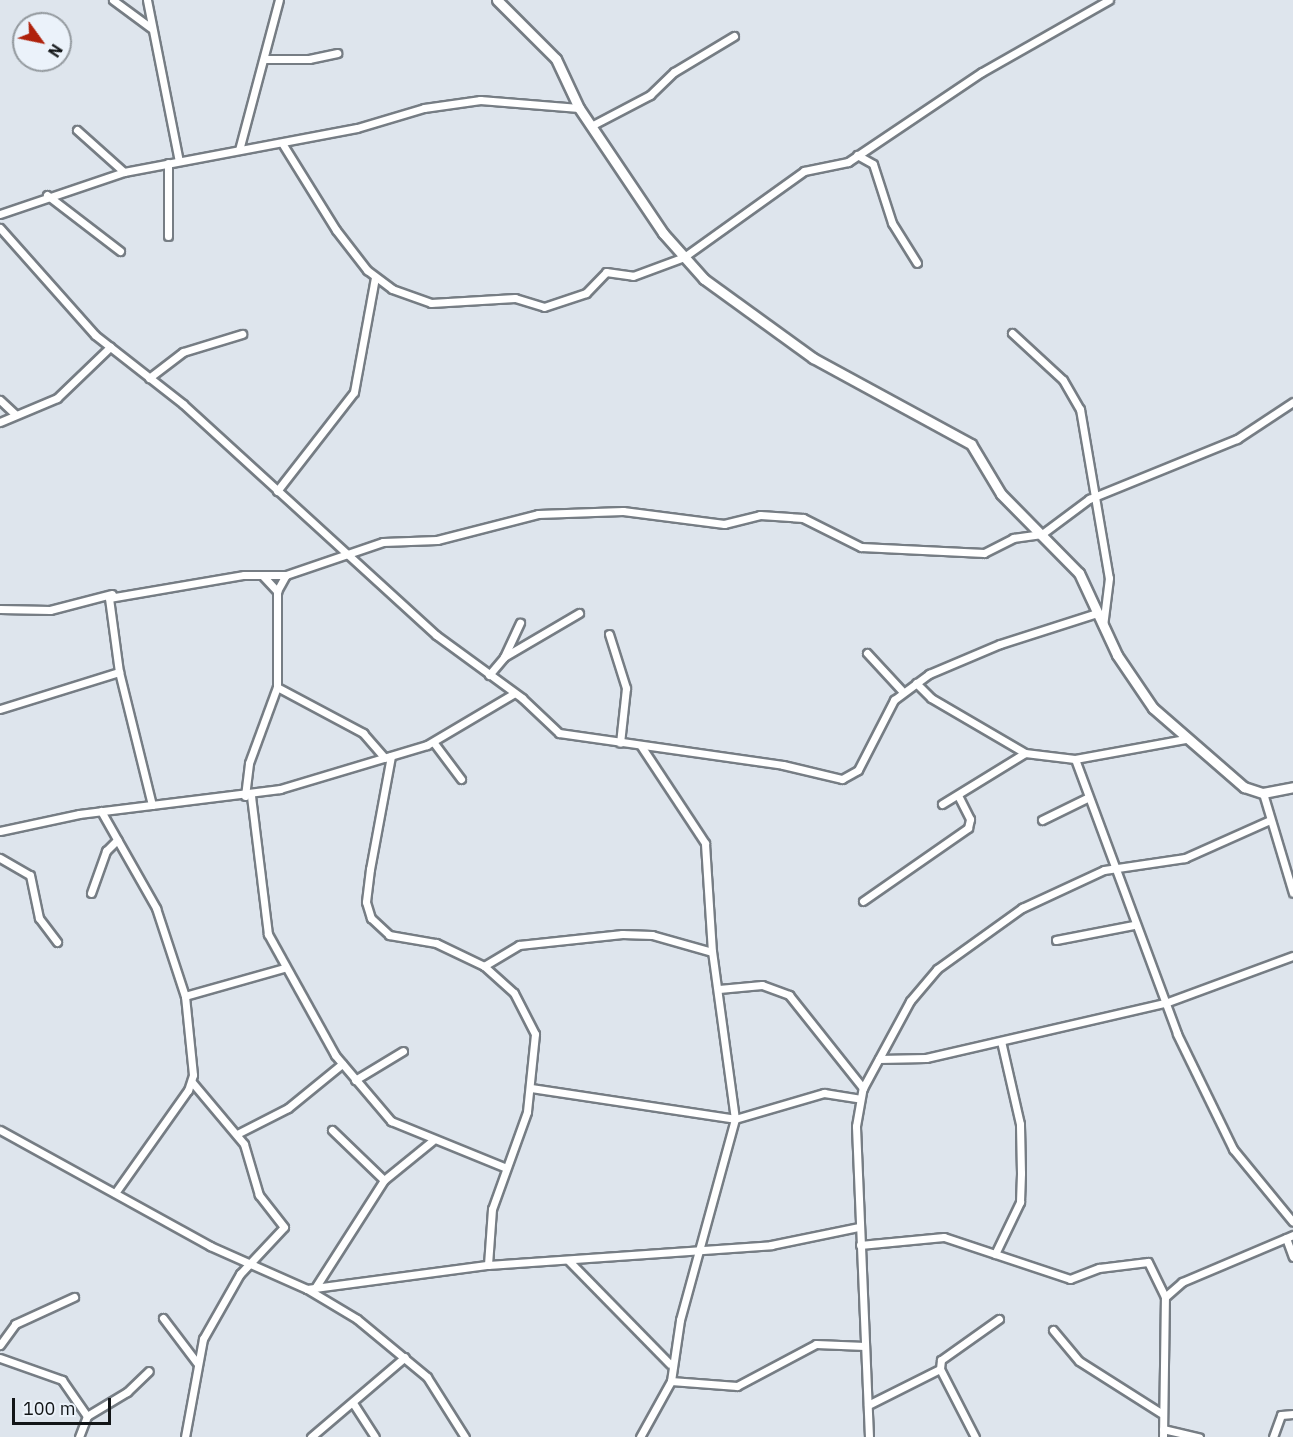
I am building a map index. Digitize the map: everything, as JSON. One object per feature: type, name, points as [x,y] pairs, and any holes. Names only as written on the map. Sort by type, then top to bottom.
[{"type":"street","points":[[112,0],[151,28]]},
{"type":"street","points":[[147,0],[179,161]]},
{"type":"street","points":[[239,150],[279,0]]},
{"type":"street","points":[[497,0],[556,59],[579,108],[684,257],[727,298],[813,358],[971,444],[1001,494],[1079,573],[1103,626],[1134,685],[1185,739],[1244,787],[1263,793],[1293,787]]},
{"type":"street","points":[[282,143],[301,181],[375,278],[431,303],[514,298],[544,307],[586,293],[606,272],[633,276],[684,257],[804,171],[837,166],[857,155],[982,72],[1109,0]]},
{"type":"street","points":[[591,126],[650,95],[674,72],[734,36]]},
{"type":"street","points":[[264,59],[309,59],[337,53]]},
{"type":"street","points":[[0,214],[47,195],[124,172],[282,143],[480,100],[579,108]]},
{"type":"street","points":[[77,130],[124,172]]},
{"type":"street","points":[[857,155],[873,164],[892,223],[917,263]]},
{"type":"street","points":[[168,163],[168,236]]},
{"type":"street","points":[[47,195],[120,251]]},
{"type":"street","points":[[0,228],[67,309],[350,557],[559,733],[842,779],[858,770],[882,717],[903,693],[916,683],[959,660],[1097,613]]},
{"type":"street","points":[[277,491],[354,392],[375,278]]},
{"type":"street","points":[[1012,333],[1073,394],[1097,496],[1109,578],[1103,626]]},
{"type":"street","points":[[148,378],[178,355],[242,334]]},
{"type":"street","points":[[0,422],[57,398],[110,347]]},
{"type":"street","points":[[0,400],[15,414]]},
{"type":"street","points":[[0,609],[50,610],[114,594],[286,575],[350,557],[383,542],[437,540],[538,514],[623,511],[724,524],[760,515],[803,518],[836,539],[861,547],[984,553],[1014,538],[1042,534],[1097,496],[1237,439],[1293,402]]},
{"type":"street","points":[[286,575],[277,591],[277,687],[249,764],[248,796],[262,910],[284,968],[342,1064],[385,1116],[432,1141],[504,1167]]},
{"type":"street","points":[[263,576],[277,591]]},
{"type":"street","points":[[114,594],[108,603],[119,672],[152,805]]},
{"type":"street","points":[[504,657],[579,613]]},
{"type":"street","points":[[489,675],[504,657],[520,623]]},
{"type":"street","points":[[609,634],[626,688],[620,744]]},
{"type":"street","points":[[867,653],[903,693]]},
{"type":"street","points":[[0,710],[119,672]]},
{"type":"street","points":[[916,683],[931,698],[1025,753],[1075,759],[1185,739]]},
{"type":"street","points":[[277,687],[363,733],[388,757]]},
{"type":"street","points":[[0,831],[101,811],[248,796],[434,742],[513,694]]},
{"type":"street","points":[[434,742],[462,778]]},
{"type":"street","points":[[640,1437],[671,1381],[670,1364],[735,1119],[719,989],[712,952],[705,843],[641,746]]},
{"type":"street","points":[[942,804],[1025,753]]},
{"type":"street","points":[[388,757],[366,902],[371,918],[389,934],[436,943],[484,966],[514,993],[532,1021],[531,1088],[492,1209],[488,1265]]},
{"type":"street","points":[[1075,759],[1087,798],[1117,867],[1134,925],[1152,960],[1165,1003],[1233,1149],[1293,1222]]},
{"type":"street","points":[[1263,793],[1293,893]]},
{"type":"street","points":[[863,901],[968,828],[970,819],[958,795]]},
{"type":"street","points":[[1042,820],[1087,798]]},
{"type":"street","points":[[101,811],[149,891],[185,996],[192,1082],[237,1134],[259,1195],[284,1227],[248,1265],[203,1339],[185,1437]]},
{"type":"street","points":[[869,1437],[859,1227],[860,1099],[863,1088],[915,993],[937,969],[1005,918],[1117,867],[1185,858],[1270,820]]},
{"type":"street","points":[[92,893],[106,851],[117,840]]},
{"type":"street","points":[[0,858],[30,875],[39,918],[57,942]]},
{"type":"street","points":[[1056,940],[1134,925]]},
{"type":"street","points":[[484,966],[519,945],[622,934],[652,935],[712,952]]},
{"type":"street","points":[[879,1059],[926,1058],[1165,1003],[1293,956]]},
{"type":"street","points":[[185,996],[284,968]]},
{"type":"street","points":[[719,989],[762,985],[789,995],[863,1088]]},
{"type":"street","points":[[995,1254],[1020,1202],[1022,1173],[1020,1124],[1001,1041]]},
{"type":"street","points":[[356,1080],[403,1051]]},
{"type":"street","points":[[237,1134],[288,1108],[342,1064]]},
{"type":"street","points":[[115,1193],[192,1082]]},
{"type":"street","points":[[531,1088],[735,1119],[824,1094],[860,1099]]},
{"type":"street","points":[[0,1130],[248,1265],[307,1289],[357,1319],[405,1357],[442,1396],[465,1437]]},
{"type":"street","points":[[332,1130],[384,1180]]},
{"type":"street","points":[[315,1288],[384,1180],[432,1141]]},
{"type":"street","points":[[307,1289],[488,1265],[701,1253],[859,1227]]},
{"type":"street","points":[[860,1245],[944,1237],[1070,1279],[1099,1268],[1148,1262],[1165,1297],[1161,1413],[1163,1433],[1199,1437]]},
{"type":"street","points":[[1165,1297],[1182,1282],[1289,1237],[1293,1257]]},
{"type":"street","points":[[569,1261],[670,1364]]},
{"type":"street","points":[[0,1346],[15,1324],[74,1298]]},
{"type":"street","points":[[163,1318],[197,1363]]},
{"type":"street","points":[[868,1405],[940,1369],[946,1351],[999,1319]]},
{"type":"street","points":[[1053,1330],[1079,1361],[1161,1413]]},
{"type":"street","points":[[671,1381],[737,1386],[816,1344],[865,1346]]},
{"type":"street","points":[[310,1437],[325,1419],[353,1403],[405,1357]]},
{"type":"street","points":[[0,1358],[62,1380],[87,1416]]},
{"type":"street","points":[[940,1369],[975,1437]]},
{"type":"street","points":[[79,1437],[87,1416],[127,1392],[148,1371]]},
{"type":"street","points":[[353,1403],[375,1437]]},
{"type":"street","points":[[1273,1437],[1281,1415],[1293,1414]]}]
